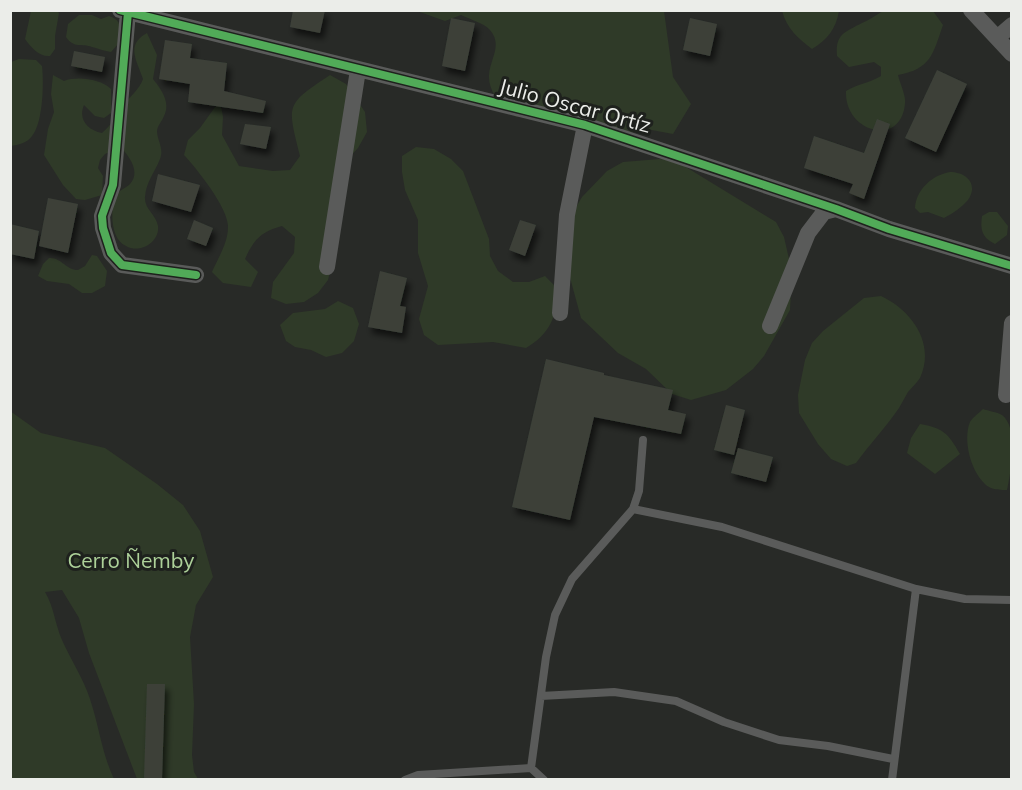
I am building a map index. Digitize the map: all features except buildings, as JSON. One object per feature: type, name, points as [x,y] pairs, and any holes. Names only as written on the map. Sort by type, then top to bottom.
[{"type":"street","points":[[970,10],[1011,54]]},
{"type":"street","points":[[124,11],[113,185],[102,216],[103,228],[111,253],[122,265],[196,275]]},
{"type":"street","name":"Julio Oscar Ortíz","points":[[124,11],[585,125],[836,208],[889,229],[1011,266]]},
{"type":"street","points":[[997,38],[1011,25]]},
{"type":"street","points":[[327,267],[358,70]]},
{"type":"street","points":[[560,313],[567,215],[585,125]]},
{"type":"street","points":[[770,326],[808,233],[824,212],[836,208]]},
{"type":"street","points":[[1006,395],[1011,322]]},
{"type":"lane","points":[[531,768],[546,657],[555,615],[572,579],[633,509],[639,491],[643,440]]},
{"type":"lane","points":[[633,509],[722,527],[916,589],[965,598],[1011,600]]},
{"type":"lane","points":[[892,780],[916,589]]},
{"type":"lane","points":[[540,696],[614,692],[676,701],[724,722],[779,740],[828,746],[893,759]]},
{"type":"lane","points":[[405,780],[418,775],[531,768],[544,780]]},
{"type":"green space","points":[[782,10],[839,11],[830,33],[812,49],[790,28]]},
{"type":"green space","points":[[31,11],[57,11],[59,13],[55,49],[50,56],[39,53],[25,39]]},
{"type":"green space","points":[[417,11],[664,11],[673,77],[691,104],[673,134],[641,128],[631,133],[533,112],[516,117],[501,104],[489,82],[496,47],[490,30],[461,15],[445,21]]},
{"type":"green space","points":[[883,11],[933,11],[943,25],[929,59],[918,69],[898,75],[905,100],[902,117],[894,126],[884,130],[874,130],[863,125],[854,117],[848,105],[846,91],[881,76],[881,67],[874,62],[849,67],[837,56],[837,49],[842,35]]},
{"type":"green space","points":[[79,15],[92,15],[101,19],[109,16],[117,20],[120,26],[120,42],[111,52],[72,43],[66,37],[68,24]]},
{"type":"green space","points":[[147,33],[157,55],[153,79],[162,91],[166,101],[166,111],[157,130],[161,155],[145,197],[146,205],[157,222],[158,232],[148,245],[137,249],[126,246],[114,231],[112,216],[116,196],[130,184],[134,174],[133,164],[121,147],[105,154],[100,160],[98,168],[103,176],[102,195],[85,200],[76,199],[63,185],[44,155],[48,129],[54,112],[51,94],[53,75],[64,81],[89,79],[111,89],[111,113],[104,118],[95,116],[84,105],[82,110],[83,119],[88,127],[102,133],[137,90],[143,79],[134,48],[140,38]]},
{"type":"green space","points":[[19,59],[36,60],[42,66],[42,102],[36,130],[32,136],[25,142],[11,146],[11,62]]},
{"type":"green space","points":[[330,75],[346,84],[365,112],[367,132],[358,148],[347,160],[328,280],[318,293],[304,302],[286,304],[271,298],[273,282],[294,253],[295,237],[282,226],[263,234],[248,252],[245,259],[258,272],[251,287],[223,283],[212,272],[226,239],[227,219],[218,200],[184,155],[188,140],[200,128],[220,100],[223,117],[222,135],[239,166],[273,171],[290,170],[300,156],[293,126],[293,107],[304,93]]},
{"type":"green space","points":[[416,147],[434,149],[451,159],[463,171],[489,239],[490,256],[498,271],[513,282],[529,282],[545,276],[558,289],[556,308],[551,323],[541,337],[526,348],[493,342],[438,345],[424,335],[419,319],[428,286],[418,253],[418,220],[405,190],[402,172],[402,156]]},
{"type":"green space","points":[[660,159],[676,161],[776,222],[784,237],[792,272],[790,310],[764,356],[753,369],[726,390],[691,400],[672,394],[646,369],[618,353],[581,318],[566,263],[564,228],[582,197],[607,171],[623,162]]},
{"type":"green space","points":[[950,172],[961,174],[969,180],[972,189],[968,200],[944,218],[928,212],[920,213],[915,208],[922,189],[937,176]]},
{"type":"green space","points":[[989,212],[997,212],[1008,226],[1007,235],[995,244],[987,239],[981,225],[982,216]]},
{"type":"green space","points":[[92,255],[97,256],[107,271],[105,286],[92,293],[82,293],[69,284],[47,281],[38,276],[43,264],[49,258],[57,259],[70,268],[78,270],[85,266]]},
{"type":"green space","points":[[881,296],[902,310],[918,329],[925,352],[924,365],[920,378],[889,422],[856,463],[847,466],[831,459],[818,444],[799,413],[798,395],[805,360],[812,343],[823,331],[864,298]]},
{"type":"green space","points":[[338,301],[353,308],[359,324],[354,341],[342,353],[326,357],[311,350],[295,347],[286,341],[280,325],[293,313],[325,309]]},
{"type":"green space","points":[[983,409],[1002,415],[1011,430],[1012,450],[1007,490],[991,488],[983,482],[970,458],[968,430],[971,420]]},
{"type":"green space","name":"Cerro Ñemby","points":[[10,411],[41,433],[105,448],[183,505],[200,531],[213,577],[196,605],[190,637],[194,704],[192,755],[194,772],[198,779],[137,779],[89,653],[79,618],[62,590],[45,592],[62,640],[87,691],[106,760],[114,779],[11,779]]},
{"type":"green space","points":[[920,424],[934,427],[944,433],[960,454],[935,474],[907,453],[911,438]]},
{"type":"cycle path","points":[[120,10],[585,125],[889,229],[1012,266]]},
{"type":"cycle path","points":[[128,12],[113,185],[102,216],[103,228],[111,253],[122,265],[196,275]]}]
